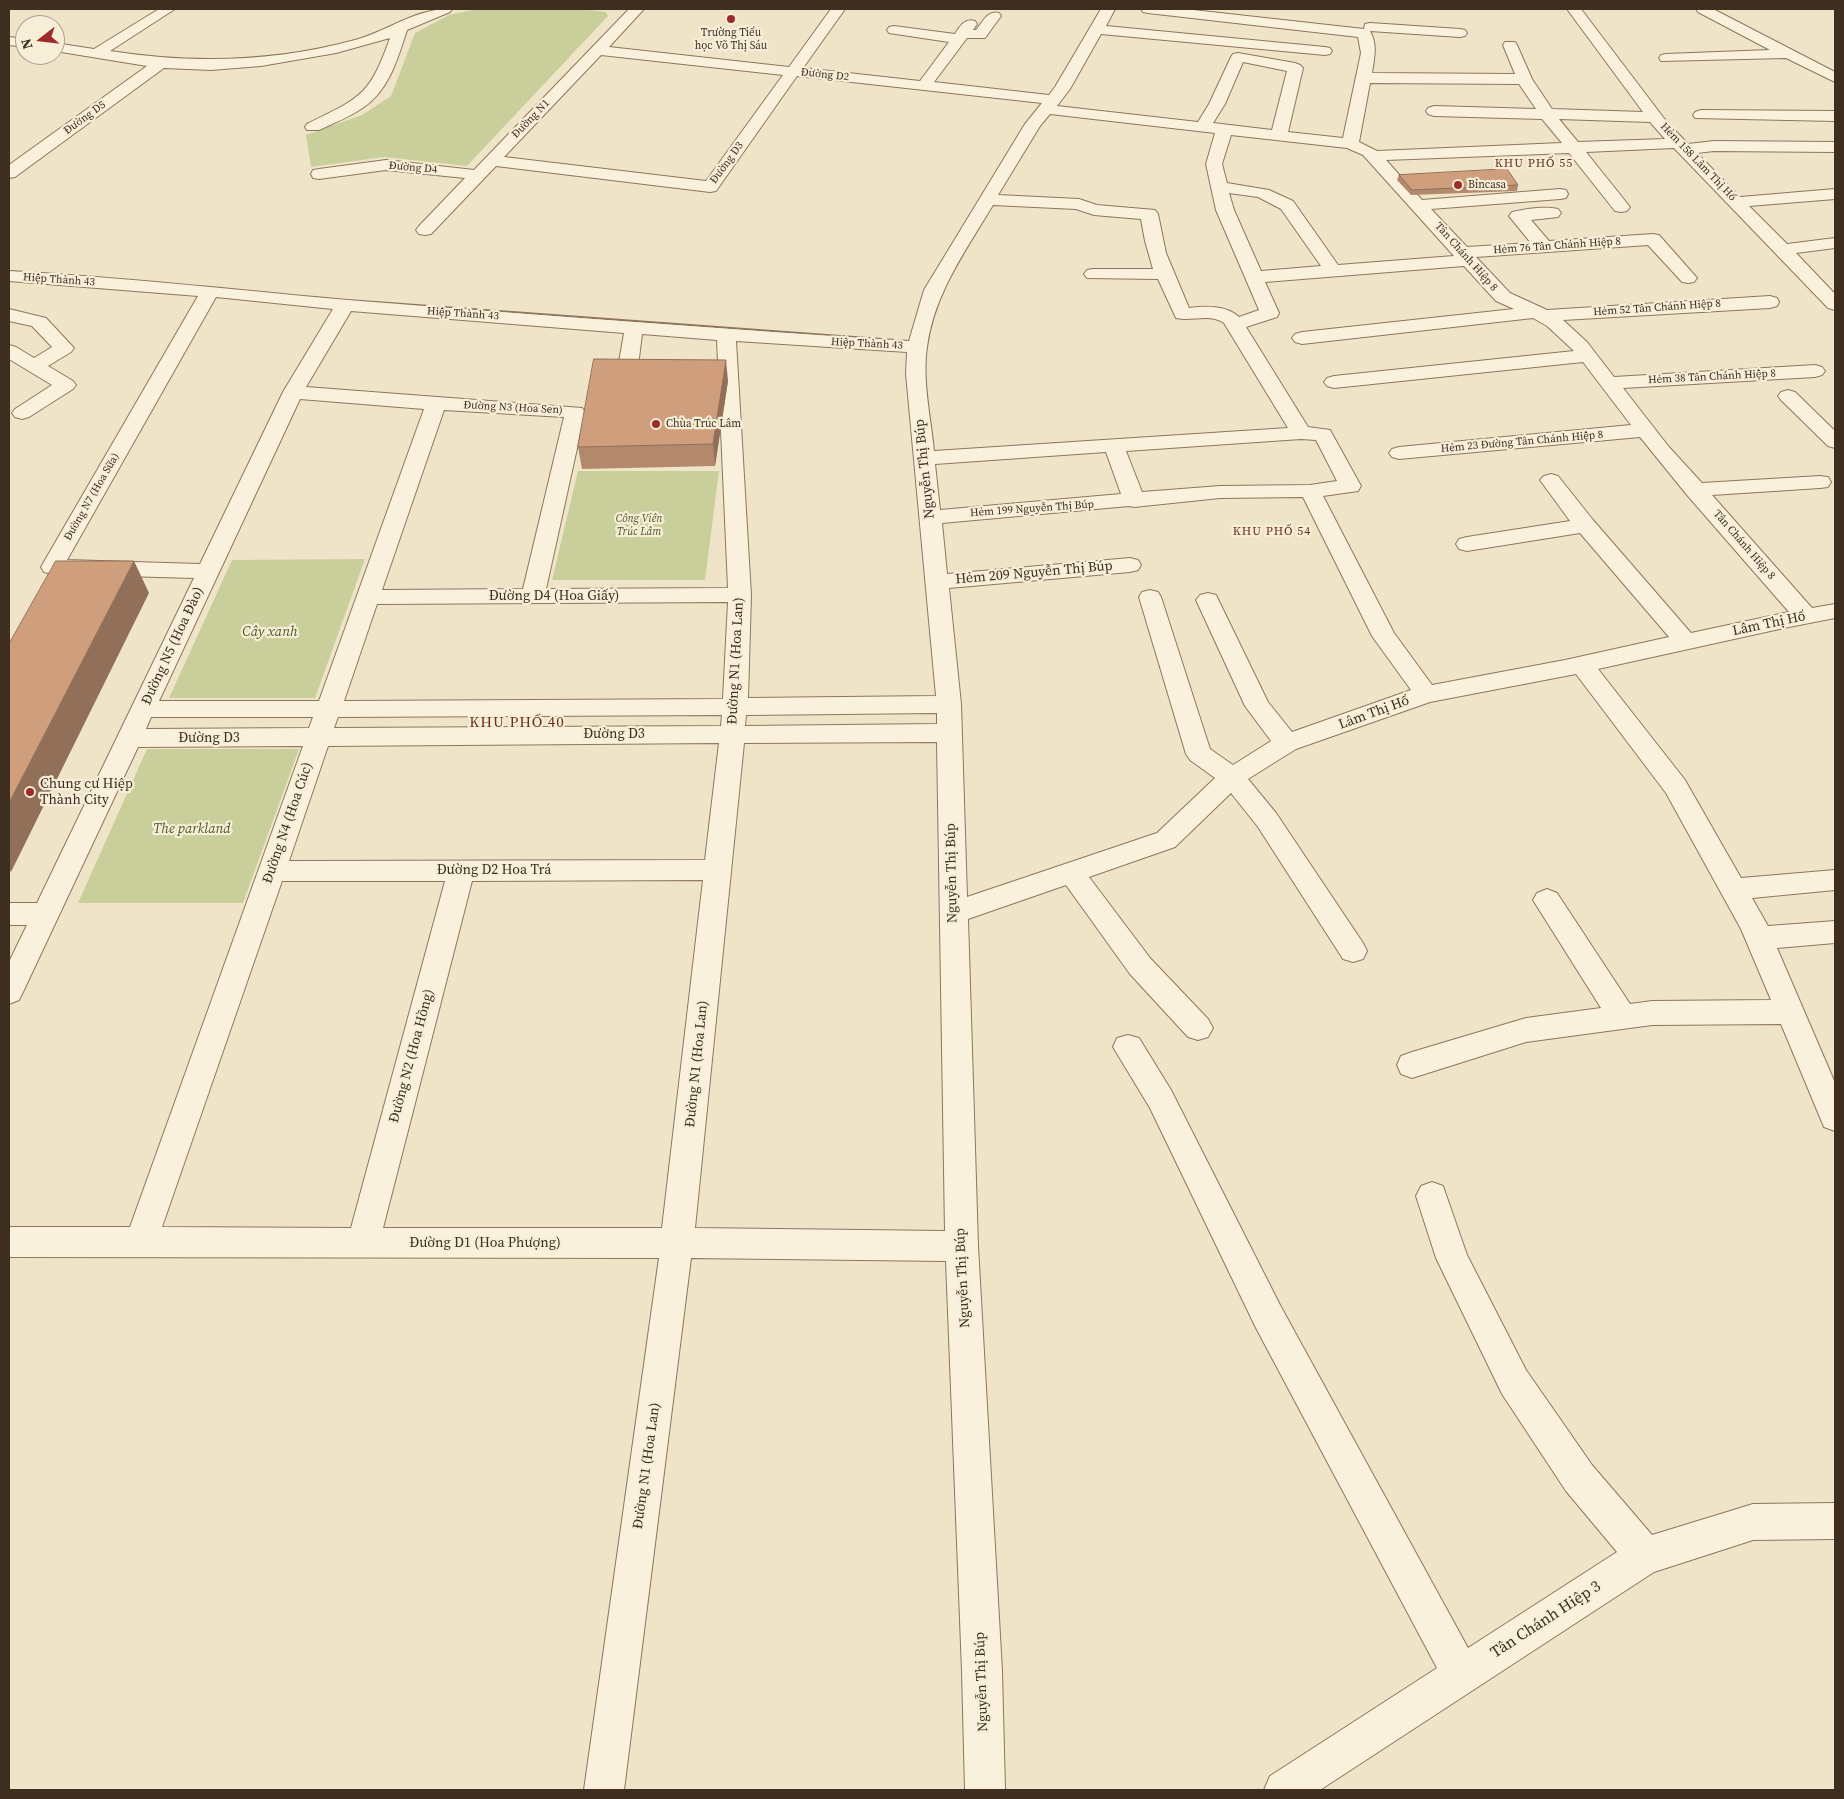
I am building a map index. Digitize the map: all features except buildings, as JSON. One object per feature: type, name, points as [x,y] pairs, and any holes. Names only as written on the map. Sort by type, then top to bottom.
[{"type":"street","points":[[97,53],[168,9]]},
{"type":"street","points":[[65,48],[162,63],[244,63],[288,58],[362,42],[400,30],[445,9]]},
{"type":"street","name":"Đường N1","points":[[425,230],[637,9]]},
{"type":"street","name":"Đường D3","points":[[491,160],[710,187],[838,9]]},
{"type":"street","points":[[1148,9],[1247,14],[1367,30],[1460,33]]},
{"type":"street","name":"Hẻm 158 Lâm Thị Hố","points":[[1574,9],[1643,99],[1654,117],[1781,250],[1833,299]]},
{"type":"street","points":[[1709,12],[1738,10]]},
{"type":"street","points":[[1709,12],[1835,78]]},
{"type":"street","points":[[1350,144],[1368,53],[1367,30],[1380,15]]},
{"type":"street","points":[[894,30],[964,32],[980,35],[994,16]]},
{"type":"street","points":[[1102,19],[1325,51]]},
{"type":"street","name":"Nguyễn Thị Búp","points":[[985,1790],[982,1661],[962,1246],[949,704],[916,374],[917,347],[933,290],[1033,124],[1062,89],[1102,19]]},
{"type":"street","points":[[314,127],[364,100],[377,86],[400,30]]},
{"type":"street","points":[[924,86],[964,32]]},
{"type":"street","points":[[1510,45],[1524,79],[1547,114],[1572,148],[1621,207]]},
{"type":"street","name":"Đường D2","points":[[598,50],[924,86],[1049,105]]},
{"type":"street","points":[[1666,58],[1788,54]]},
{"type":"street","points":[[1203,127],[1217,104],[1238,57],[1295,68],[1279,136]]},
{"type":"street","name":"Đường D5","points":[[9,172],[162,63]]},
{"type":"street","points":[[1363,78],[1524,79]]},
{"type":"street","name":"Tân Chánh Hiệp 8","points":[[1049,105],[1224,130],[1350,144],[1375,156],[1503,297],[1554,322],[1587,356],[1695,490],[1806,616]]},
{"type":"street","points":[[1434,111],[1654,117]]},
{"type":"street","points":[[1701,115],[1835,116]]},
{"type":"street","points":[[1224,130],[1214,164],[1219,187],[1225,210],[1270,313],[1235,324]]},
{"type":"street","points":[[1375,156],[1572,148],[1681,146],[1835,147]]},
{"type":"street","name":"Đường D4","points":[[319,174],[386,165],[418,167],[477,175]]},
{"type":"street","points":[[1219,187],[1270,194],[1279,198],[1287,206],[1333,270]]},
{"type":"street","points":[[1419,205],[1560,194]]},
{"type":"street","points":[[1736,202],[1835,194]]},
{"type":"street","points":[[924,458],[1301,433],[1228,315],[1219,312],[1183,314],[1164,274],[1151,236],[1150,214],[1094,210],[1080,204],[987,200]]},
{"type":"street","points":[[1544,247],[1518,216],[1552,213]]},
{"type":"street","name":"Hẻm 76 Tân Chánh Hiệp 8","points":[[1254,276],[1465,257],[1544,247],[1653,239],[1688,278]]},
{"type":"street","points":[[1781,250],[1835,243]]},
{"type":"street","points":[[1093,274],[1164,274]]},
{"type":"street","name":"Hiệp Thành 43","points":[[9,276],[210,291],[345,305],[634,326],[726,335],[917,347]]},
{"type":"street","name":"Đường N7 (Hoa Sữa)","points":[[208,571],[52,567],[210,291]]},
{"type":"street","name":"Hẻm 52 Tân Chánh Hiệp 8","points":[[1302,338],[1540,314],[1770,302]]},
{"type":"street","name":"Đường N5 (Hoa Đào)","points":[[9,992],[293,392],[345,305]]},
{"type":"street","points":[[9,315],[39,322],[64,348],[35,366]]},
{"type":"street","points":[[627,374],[634,326]]},
{"type":"street","name":"Đường N1 (Hoa Lan)","points":[[604,1790],[678,1243],[734,720],[740,595],[726,335]]},
{"type":"street","points":[[9,351],[66,385],[22,413]]},
{"type":"street","points":[[1334,382],[1587,356]]},
{"type":"street","name":"Hẻm 38 Tân Chánh Hiệp 8","points":[[1608,383],[1815,371]]},
{"type":"street","name":"Đường N3 (Hoa Sen)","points":[[293,392],[436,404],[575,412],[533,596]]},
{"type":"street","points":[[1788,396],[1835,442]]},
{"type":"street","name":"Đường N4 (Hoa Cúc)","points":[[141,1242],[436,404]]},
{"type":"street","name":"Hẻm 23 Đường Tân Chánh Hiệp 8","points":[[1399,453],[1645,430]]},
{"type":"street","name":"Hẻm 199 Nguyễn Thị Búp","points":[[930,517],[1134,501],[1220,492],[1310,491],[1350,486],[1323,434],[1301,433]]},
{"type":"street","points":[[1114,446],[1134,501]]},
{"type":"street","points":[[1551,480],[1585,525],[1686,642]]},
{"type":"street","points":[[1695,490],[1820,482]]},
{"type":"street","points":[[1310,491],[1384,636],[1426,694]]},
{"type":"street","points":[[1467,544],[1585,525]]},
{"type":"street","name":"Hẻm 209 Nguyễn Thị Búp","points":[[937,582],[1130,565]]},
{"type":"street","name":"Đường D4 (Hoa Giấy)","points":[[368,597],[740,595]]},
{"type":"street","points":[[1150,597],[1199,754],[1232,777],[1267,820],[1353,951]]},
{"type":"street","points":[[1208,600],[1257,706],[1287,743]]},
{"type":"street","name":"Lâm Thị Hố","points":[[953,912],[1166,840],[1232,777],[1287,743],[1426,694],[1835,611]]},
{"type":"street","points":[[1581,664],[1676,787],[1760,938],[1835,1118]]},
{"type":"street","name":"Đường D3","points":[[129,738],[319,737],[734,720],[949,704]]},
{"type":"street","name":"Đường D3","points":[[143,709],[328,709],[734,720],[949,733]]},
{"type":"street","name":"Đường N2 (Hoa Hồng)","points":[[363,1242],[461,870]]},
{"type":"street","name":"Đường D2 Hoa Trá","points":[[272,871],[718,870]]},
{"type":"street","points":[[1071,872],[1140,966],[1198,1028]]},
{"type":"street","points":[[1733,889],[1835,880]]},
{"type":"street","points":[[1547,900],[1623,1017]]},
{"type":"street","points":[[9,914],[46,914]]},
{"type":"street","points":[[1760,938],[1835,932]]},
{"type":"street","points":[[1412,1066],[1526,1030],[1652,1013],[1790,1012]]},
{"type":"street","points":[[1128,1047],[1150,1078],[1240,1263],[1328,1434],[1462,1675]]},
{"type":"street","points":[[1432,1196],[1452,1258],[1514,1382],[1579,1478],[1645,1556]]},
{"type":"street","name":"Đường D1 (Hoa Phượng)","points":[[9,1242],[678,1243],[962,1246]]},
{"type":"street","name":"Tân Chánh Hiệp 3","points":[[1284,1790],[1645,1556],[1753,1522],[1835,1521]]},
{"type":"green space","points":[[476,9],[581,9],[606,12],[608,16],[467,166],[384,157],[311,167],[306,135],[362,115],[391,96],[415,33],[449,15]]},
{"type":"green space","name":"Công Viên Trúc Lâm","points":[[578,471],[719,471],[705,580],[552,580]]},
{"type":"green space","name":"Cây xanh","points":[[365,559],[315,698],[169,698],[232,560]]},
{"type":"green space","name":"The parkland","points":[[147,749],[299,749],[243,903],[78,903]]},
{"type":"place","name":"Trường Tiểu học Võ Thị Sáu","points":[[731,19]]},
{"type":"place","name":"Bincasa","points":[[1458,185]]},
{"type":"place","name":"Chùa Trúc Lâm","points":[[656,424]]},
{"type":"place","name":"Chung cư Hiệp Thành City","points":[[30,792]]},
{"type":"district","name":"KHU PHỐ 55","points":[[1534,164]]},
{"type":"district","name":"KHU PHỐ 54","points":[[1272,532]]},
{"type":"district","name":"KHU PHỐ 40","points":[[517,723]]}]
